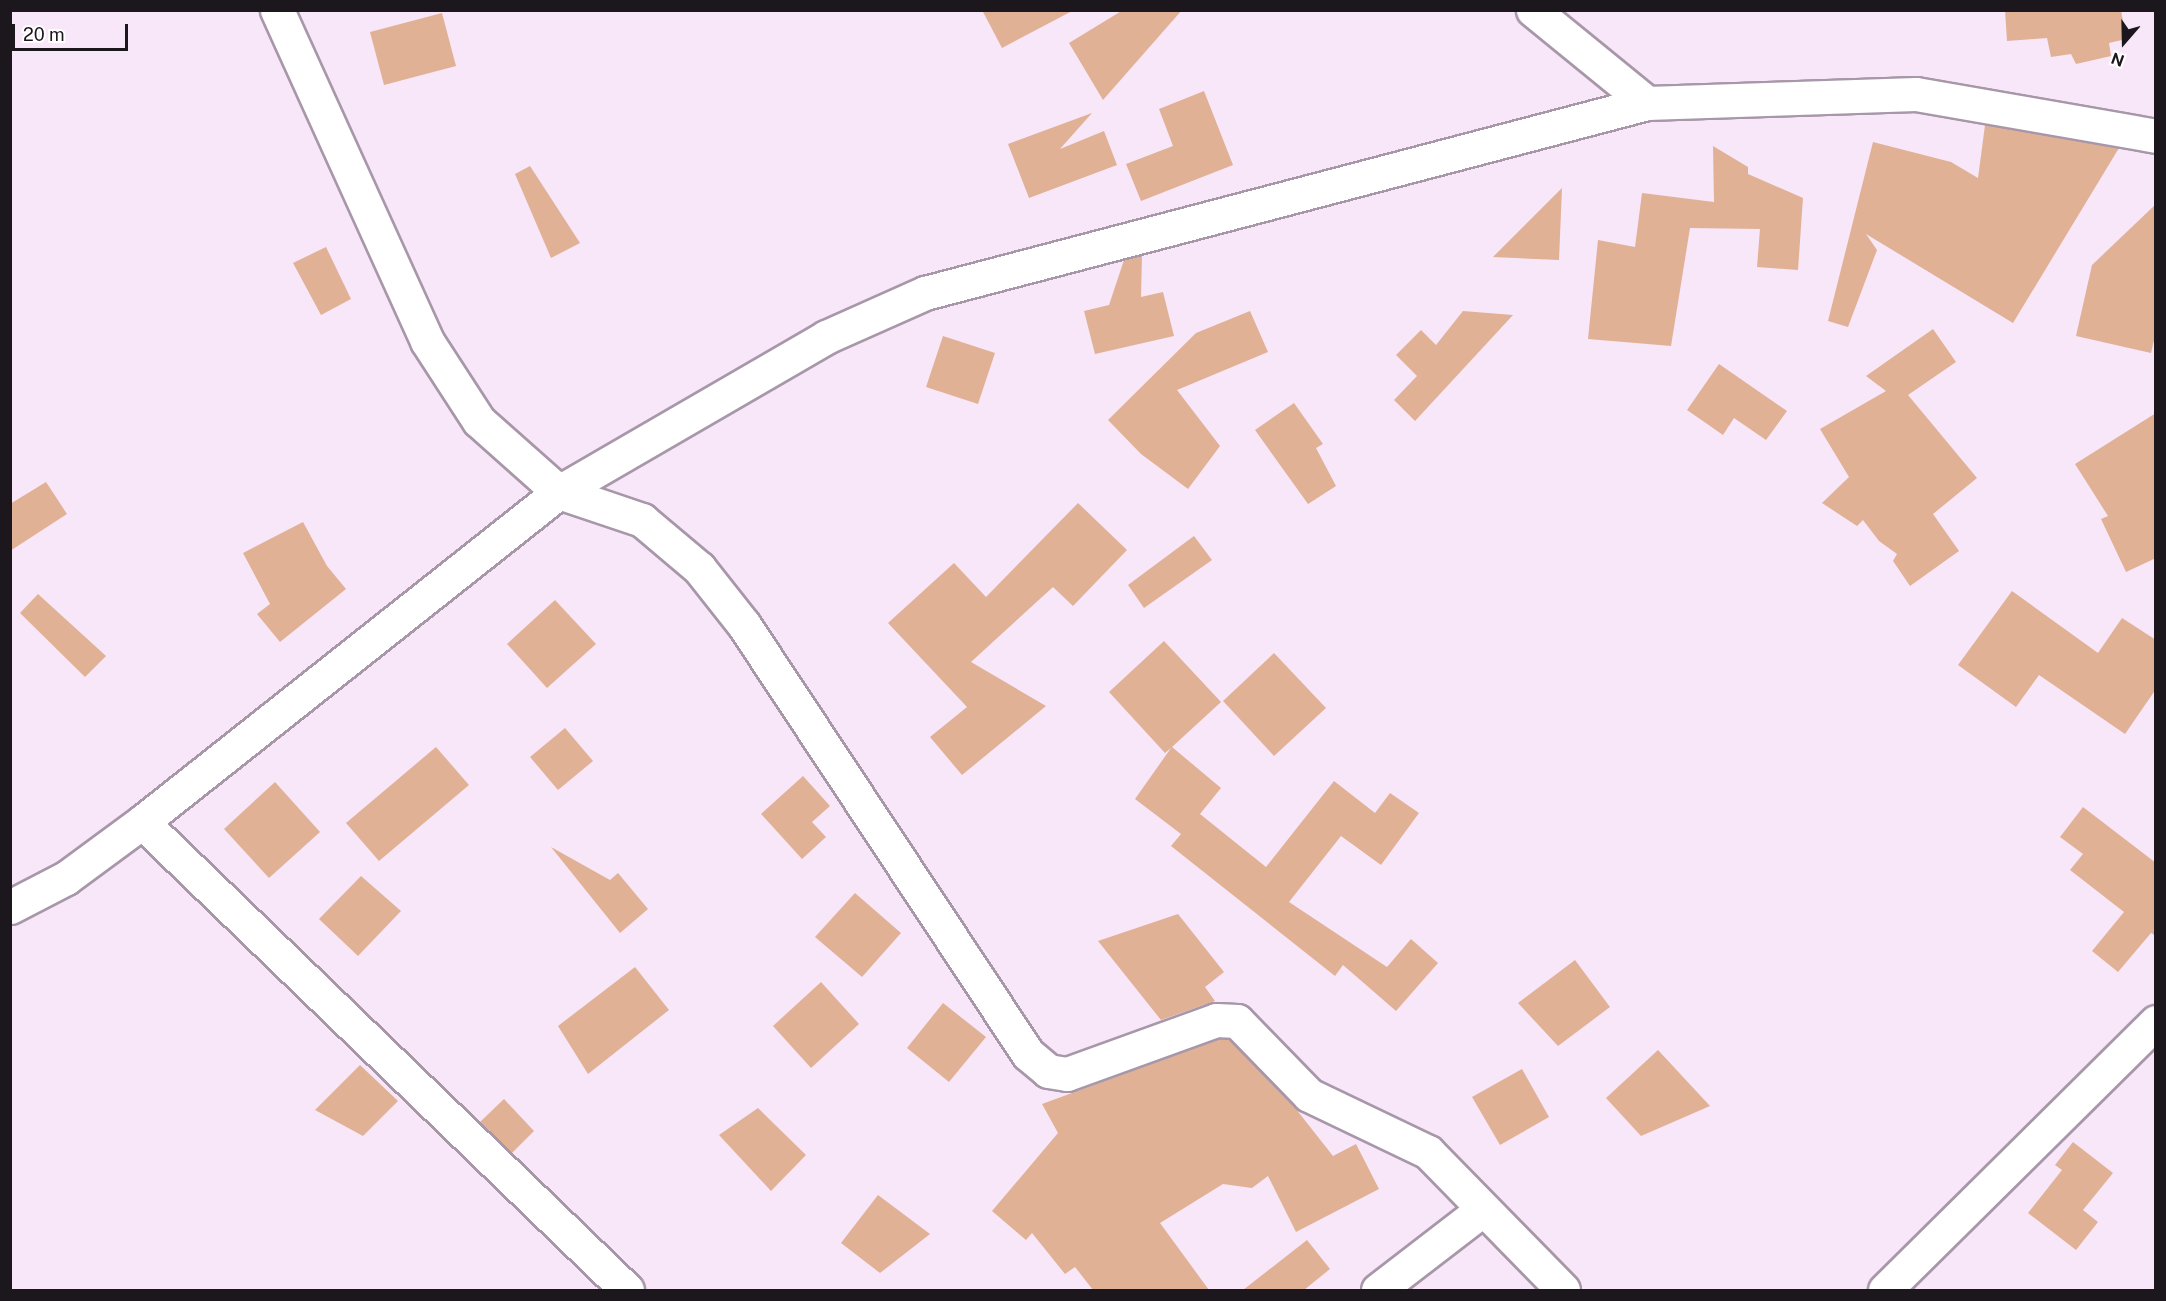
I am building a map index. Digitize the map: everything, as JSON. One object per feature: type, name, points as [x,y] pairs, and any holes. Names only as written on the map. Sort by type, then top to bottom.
[{"type":"street","points":[[277,10],[427,341],[479,421],[559,492],[642,520],[699,568],[744,625],[1028,1054],[1048,1071],[1067,1074],[1216,1020],[1237,1021],[1309,1095],[1411,1140],[1428,1152],[1482,1210],[1563,1290]]},
{"type":"street","points":[[1533,10],[1647,103]]},
{"type":"street","points":[[10,907],[66,878],[142,822],[559,492],[826,337],[925,293],[1647,103],[1916,94],[2156,136]]},
{"type":"street","points":[[142,822],[627,1290]]},
{"type":"street","points":[[1885,1290],[2156,1022]]},
{"type":"street","points":[[1378,1290],[1482,1210]]},
{"type":"building","points":[[982,10],[1074,10],[1002,48]]},
{"type":"building","points":[[1123,10],[1182,10],[1103,100],[1069,43]]},
{"type":"building","points":[[2005,10],[2121,10],[2126,39],[2109,43],[2111,56],[2076,64],[2071,54],[2051,57],[2047,38],[2007,41]]},
{"type":"building","points":[[442,13],[456,66],[384,85],[370,32]]},
{"type":"building","points":[[1204,91],[1233,165],[1141,201],[1126,164],[1173,146],[1159,109]]},
{"type":"building","points":[[1092,113],[1060,149],[1104,131],[1117,165],[1029,198],[1008,144]]},
{"type":"building","points":[[1985,125],[2119,148],[2013,323],[1866,234],[1877,250],[1848,327],[1828,321],[1873,142],[1951,162],[1978,178]]},
{"type":"building","points":[[1713,146],[1748,167],[1748,174],[1803,198],[1798,270],[1757,267],[1760,229],[1690,228],[1671,346],[1588,339],[1598,240],[1635,247],[1642,193],[1714,202]]},
{"type":"building","points":[[530,166],[580,243],[551,258],[515,174]]},
{"type":"building","points":[[1562,188],[1559,260],[1493,257]]},
{"type":"building","points":[[2156,204],[2156,332],[2151,353],[2076,336],[2092,265]]},
{"type":"building","points":[[326,247],[351,299],[321,315],[293,263]]},
{"type":"building","points":[[1142,255],[1141,297],[1163,292],[1174,336],[1095,354],[1084,311],[1109,305],[1124,260]]},
{"type":"building","points":[[1250,311],[1268,352],[1177,390],[1220,446],[1188,489],[1141,454],[1108,420],[1196,333]]},
{"type":"building","points":[[1463,311],[1513,315],[1415,421],[1394,400],[1417,376],[1396,355],[1421,330],[1436,345]]},
{"type":"building","points":[[1933,329],[1956,362],[1908,395],[1977,478],[1933,514],[1959,551],[1910,586],[1893,561],[1897,554],[1879,541],[1863,520],[1857,526],[1822,503],[1849,477],[1820,429],[1886,391],[1866,376]]},
{"type":"building","points":[[943,336],[995,353],[978,404],[926,387]]},
{"type":"building","points":[[1719,364],[1787,411],[1766,440],[1734,418],[1723,435],[1687,410]]},
{"type":"building","points":[[1294,403],[1323,444],[1316,448],[1336,486],[1308,504],[1255,430]]},
{"type":"building","points":[[2156,413],[2156,558],[2126,572],[2101,519],[2108,516],[2075,464]]},
{"type":"building","points":[[46,482],[67,514],[10,551],[10,504]]},
{"type":"building","points":[[1078,503],[1127,550],[1073,606],[1053,587],[971,662],[1046,706],[962,775],[930,737],[967,707],[888,623],[954,563],[986,597]]},
{"type":"building","points":[[303,522],[327,566],[346,589],[280,642],[257,614],[270,604],[243,553]]},
{"type":"building","points":[[1194,536],[1212,560],[1144,608],[1128,585]]},
{"type":"building","points":[[2012,591],[2098,653],[2122,618],[2156,640],[2156,689],[2125,734],[2039,675],[2016,707],[1958,665]]},
{"type":"building","points":[[38,594],[106,656],[85,677],[20,613]]},
{"type":"building","points":[[555,600],[596,644],[547,688],[507,644]]},
{"type":"building","points":[[1164,641],[1221,702],[1172,747],[1221,788],[1200,814],[1266,867],[1334,781],[1375,813],[1390,793],[1419,813],[1381,865],[1341,836],[1289,902],[1387,967],[1411,939],[1438,963],[1396,1011],[1343,965],[1335,976],[1171,846],[1181,834],[1135,799],[1171,748],[1165,753],[1109,692]]},
{"type":"building","points":[[1274,653],[1326,708],[1274,756],[1223,701]]},
{"type":"building","points":[[565,728],[593,761],[558,790],[530,757]]},
{"type":"building","points":[[436,747],[469,785],[379,861],[346,823]]},
{"type":"building","points":[[803,776],[830,806],[812,822],[826,837],[802,859],[761,814]]},
{"type":"building","points":[[275,782],[320,832],[269,878],[224,829]]},
{"type":"building","points":[[2083,807],[2156,863],[2156,936],[2151,933],[2118,972],[2092,951],[2124,912],[2070,870],[2083,854],[2060,837]]},
{"type":"building","points":[[551,847],[610,880],[618,873],[648,909],[620,933]]},
{"type":"building","points":[[361,876],[401,911],[358,956],[319,919]]},
{"type":"building","points":[[855,893],[901,933],[862,977],[815,937]]},
{"type":"building","points":[[1178,914],[1224,972],[1205,987],[1215,1001],[1161,1020],[1098,941]]},
{"type":"building","points":[[1575,960],[1610,1007],[1558,1046],[1518,1003]]},
{"type":"building","points":[[635,967],[669,1010],[588,1074],[558,1026]]},
{"type":"building","points":[[821,982],[859,1024],[811,1068],[773,1026]]},
{"type":"building","points":[[943,1003],[986,1037],[949,1082],[907,1048]]},
{"type":"building","points":[[1219,1039],[1229,1039],[1292,1104],[1333,1156],[1356,1144],[1379,1189],[1296,1232],[1268,1176],[1252,1188],[1223,1184],[1160,1223],[1209,1290],[1093,1290],[1075,1267],[1065,1274],[1032,1233],[1026,1240],[992,1211],[1058,1133],[1042,1104]]},
{"type":"building","points":[[1658,1050],[1710,1106],[1641,1136],[1606,1098]]},
{"type":"building","points":[[360,1065],[398,1101],[363,1136],[315,1110]]},
{"type":"building","points":[[1522,1069],[1549,1117],[1500,1145],[1472,1097]]},
{"type":"building","points":[[504,1099],[534,1131],[512,1153],[480,1122]]},
{"type":"building","points":[[758,1108],[806,1155],[771,1191],[719,1135]]},
{"type":"building","points":[[2073,1142],[2113,1173],[2083,1210],[2098,1222],[2076,1250],[2028,1213],[2062,1170],[2055,1165]]},
{"type":"building","points":[[878,1195],[930,1234],[880,1273],[841,1243]]},
{"type":"building","points":[[1307,1240],[1330,1269],[1304,1290],[1243,1290]]}]
